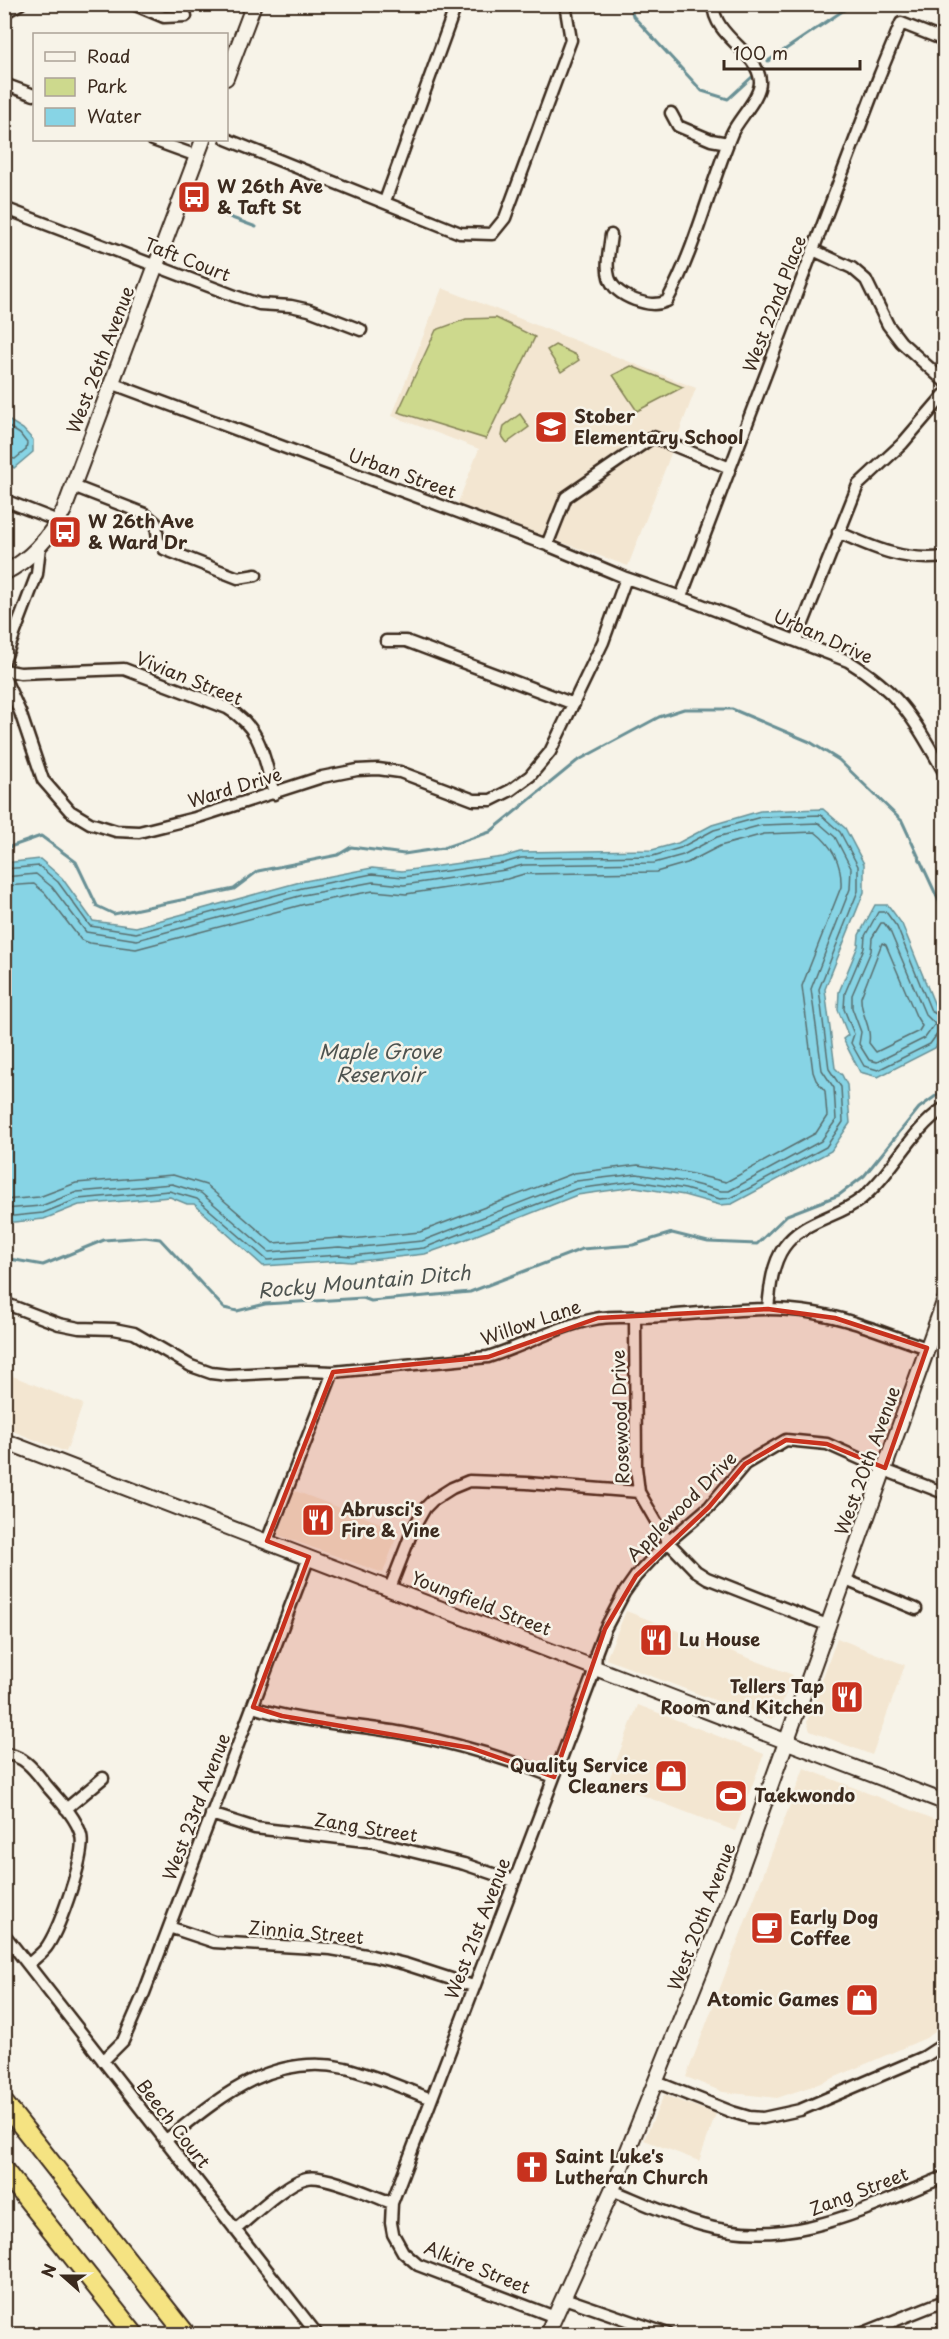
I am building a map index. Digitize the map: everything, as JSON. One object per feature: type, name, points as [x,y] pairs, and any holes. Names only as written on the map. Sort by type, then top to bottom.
[{"type":"highway","points":[[4,2103],[186,2334]]},
{"type":"highway","points":[[4,2170],[135,2334]]},
{"type":"street","points":[[4,13],[20,4]]},
{"type":"street","points":[[133,4],[164,17],[186,16]]},
{"type":"street","points":[[228,73],[254,4]]},
{"type":"street","points":[[228,140],[460,233],[492,234],[505,218],[571,40],[565,4]]},
{"type":"street","points":[[610,235],[607,268],[608,278],[613,288],[619,293],[650,304],[667,301],[704,213],[728,143],[757,94],[760,82],[758,69],[723,32],[716,19],[713,4]]},
{"type":"street","points":[[385,201],[453,6]]},
{"type":"street","name":"West 22nd Place","points":[[681,597],[901,23],[945,40]]},
{"type":"street","points":[[4,84],[33,95]]},
{"type":"street","points":[[670,113],[678,126],[711,140],[728,143]]},
{"type":"street","points":[[156,141],[197,156]]},
{"type":"street","name":"West 26th Avenue","points":[[4,573],[22,562],[40,546],[58,521],[203,141]]},
{"type":"street","name":"Taft Court","points":[[4,208],[259,304],[291,306],[309,310],[361,330]]},
{"type":"street","points":[[813,250],[852,268],[866,280],[888,325],[901,342],[945,381]]},
{"type":"street","name":"Urban Street","points":[[111,383],[681,597]]},
{"type":"street","points":[[796,641],[858,485],[902,444],[945,395]]},
{"type":"street","points":[[547,545],[566,497],[653,437],[730,468]]},
{"type":"street","points":[[73,486],[146,514],[156,523],[158,540],[164,549],[238,578],[256,575]]},
{"type":"street","points":[[4,500],[58,521]]},
{"type":"street","points":[[838,532],[874,548],[908,558],[945,557]]},
{"type":"street","points":[[4,661],[37,574],[40,546]]},
{"type":"street","points":[[386,641],[406,641],[573,704],[603,642],[626,578]]},
{"type":"street","name":"Urban Drive","points":[[681,597],[848,661],[872,676],[887,688],[914,720],[945,772]]},
{"type":"street","name":"Vivian Street","points":[[4,670],[20,673],[124,669],[227,708],[241,716],[259,740],[274,794]]},
{"type":"street","name":"Ward Drive","points":[[4,677],[20,712],[43,780],[70,811],[90,823],[116,831],[139,832],[195,818],[322,777],[357,770],[378,769],[400,772],[474,800],[490,800],[511,790],[530,776],[545,760],[573,704]]},
{"type":"street","points":[[768,1308],[775,1266],[783,1248],[795,1234],[847,1208],[871,1191],[923,1126],[945,1108]]},
{"type":"street","name":"West 20th Avenue","points":[[547,2334],[612,2190],[737,1879],[811,1676],[843,1579],[945,1302]]},
{"type":"street","name":"Willow Lane","points":[[4,1303],[59,1324],[134,1333],[181,1362],[211,1373],[228,1376],[306,1371],[333,1372],[488,1357],[512,1350],[564,1327],[597,1318],[635,1318],[768,1308],[825,1315],[927,1348]]},
{"type":"street","name":"Rosewood Drive","points":[[635,1318],[636,1467],[639,1492],[668,1542],[706,1578],[827,1625]]},
{"type":"street","points":[[267,1541],[333,1372]]},
{"type":"street","name":"Applewood Drive","points":[[595,1667],[596,1653],[605,1629],[636,1576],[668,1542],[709,1507],[745,1464],[786,1440],[827,1444],[945,1493]]},
{"type":"street","name":"Youngfield Street","points":[[4,1441],[945,1802]]},
{"type":"street","points":[[390,1588],[413,1529],[425,1508],[452,1488],[469,1481],[639,1492]]},
{"type":"street","name":"West 23rd Avenue","points":[[103,2061],[123,2041],[130,2027],[309,1557]]},
{"type":"street","points":[[843,1579],[916,1609]]},
{"type":"street","name":"West 21st Avenue","points":[[392,2203],[595,1667]]},
{"type":"street","points":[[253,1707],[282,1716],[406,1734],[471,1748],[554,1777]]},
{"type":"street","points":[[4,1754],[21,1758],[30,1765],[66,1809],[80,1832],[83,1844],[80,1861],[57,1928],[48,1946],[29,1964]]},
{"type":"street","points":[[66,1809],[103,1778]]},
{"type":"street","name":"Zang Street","points":[[211,1814],[255,1828],[383,1844],[464,1864],[513,1881]]},
{"type":"street","name":"Zinnia Street","points":[[169,1927],[214,1942],[331,1949],[372,1956],[473,1986]]},
{"type":"street","name":"Beech Court","points":[[4,1934],[317,2334]]},
{"type":"street","points":[[656,2082],[732,2112],[749,2117],[772,2117],[800,2110],[924,2057],[945,2044]]},
{"type":"street","points":[[165,2141],[222,2096],[259,2076],[282,2068],[308,2064],[352,2070],[431,2099]]},
{"type":"street","name":"Zang Street","points":[[612,2190],[702,2225],[758,2233],[795,2231],[834,2221],[945,2176]]},
{"type":"street","points":[[235,2230],[290,2185],[306,2178],[325,2180],[392,2203]]},
{"type":"street","name":"Alkire Street","points":[[392,2203],[393,2234],[403,2252],[418,2265],[555,2317]]},
{"type":"street","points":[[564,2298],[668,2334]]},
{"type":"street","points":[[861,2334],[945,2301]]},
{"type":"highlighted area","points":[[768,1309],[835,1318],[927,1348],[885,1468],[827,1444],[786,1440],[745,1464],[709,1507],[636,1576],[605,1629],[554,1777],[471,1748],[282,1716],[253,1707],[309,1557],[267,1541],[333,1372],[488,1357],[598,1318]]},
{"type":"shaded area","name":"Stober Elementary School","points":[[442,288],[696,388],[628,566],[457,505],[479,449],[392,416]]},
{"type":"shaded area","points":[[5,1373],[83,1404],[66,1452],[5,1428]]},
{"type":"shaded area","points":[[295,1491],[399,1530],[383,1573],[278,1535]]},
{"type":"shaded area","points":[[626,1611],[793,1675],[778,1714],[771,1719],[737,1706],[730,1706],[606,1659]]},
{"type":"shaded area","points":[[837,1638],[905,1665],[872,1755],[810,1731],[807,1722]]},
{"type":"shaded area","points":[[638,1705],[764,1754],[735,1831],[608,1782]]},
{"type":"shaded area","points":[[804,1768],[944,1823],[944,2026],[926,2038],[824,2082],[777,2098],[723,2092],[686,2077]]},
{"type":"shaded area","points":[[664,2095],[716,2114],[699,2161],[644,2140]]},
{"type":"green space","points":[[496,318],[535,337],[486,439],[398,412],[436,330],[466,319]]},
{"type":"green space","points":[[555,345],[576,355],[579,360],[561,372],[547,350]]},
{"type":"green space","points":[[631,366],[683,387],[637,411],[613,375]]},
{"type":"green space","points":[[520,414],[529,427],[507,443],[502,436],[504,426]]},
{"type":"water","points":[[5,418],[23,429],[33,440],[33,452],[14,468],[5,461]]},
{"type":"water","name":"Maple Grove Reservoir","points":[[823,809],[845,828],[864,864],[864,892],[825,989],[835,1068],[847,1085],[850,1123],[831,1151],[732,1204],[720,1205],[684,1195],[635,1187],[577,1195],[425,1254],[351,1262],[263,1266],[194,1204],[187,1204],[170,1197],[79,1205],[44,1219],[5,1223],[5,863],[40,859],[62,878],[93,921],[136,927],[300,882],[372,868],[402,871],[503,857],[520,852],[652,850],[678,843],[712,825],[760,811]]},
{"type":"water","points":[[875,905],[888,905],[902,924],[936,1008],[944,1008],[944,1033],[935,1048],[878,1077],[860,1072],[843,1039],[848,1035],[838,1010],[839,992],[858,946],[859,935]]},
{"type":"waterway","points":[[630,4],[633,16],[702,91],[728,99],[752,77]]},
{"type":"waterway","points":[[768,61],[853,4]]},
{"type":"waterway","points":[[224,215],[256,227]]},
{"type":"waterway","name":"Rocky Mountain Ditch","points":[[4,849],[41,836],[76,862],[97,906],[114,914],[234,889],[258,871],[338,855],[351,847],[404,854],[443,848],[490,832],[577,761],[659,717],[684,709],[732,709],[810,742],[839,760],[902,821],[944,912]]},
{"type":"waterway","name":"Rocky Mountain Ditch","points":[[4,1258],[43,1265],[104,1240],[145,1237],[160,1239],[224,1308],[237,1311],[265,1304],[363,1298],[371,1301],[470,1292],[582,1249],[633,1245],[672,1233],[708,1242],[757,1244],[787,1215],[839,1195],[864,1176],[919,1108],[944,1090]]},
{"type":"place","name":"W 26th Ave & Taft St","points":[[194,197]]},
{"type":"place","name":"Stober Elementary School","points":[[551,427]]},
{"type":"place","name":"W 26th Ave & Ward Dr","points":[[65,532]]},
{"type":"place","name":"Abrusci's Fire & Vine","points":[[318,1520]]},
{"type":"place","name":"Lu House","points":[[656,1640]]},
{"type":"place","name":"Tellers Tap Room and Kitchen","points":[[847,1697]]},
{"type":"place","name":"Quality Service Cleaners","points":[[671,1776]]},
{"type":"place","name":"Taekwondo","points":[[731,1796]]},
{"type":"place","name":"Early Dog Coffee","points":[[767,1928]]},
{"type":"place","name":"Atomic Games","points":[[862,2000]]},
{"type":"place","name":"Saint Luke's Lutheran Church","points":[[532,2167]]}]
